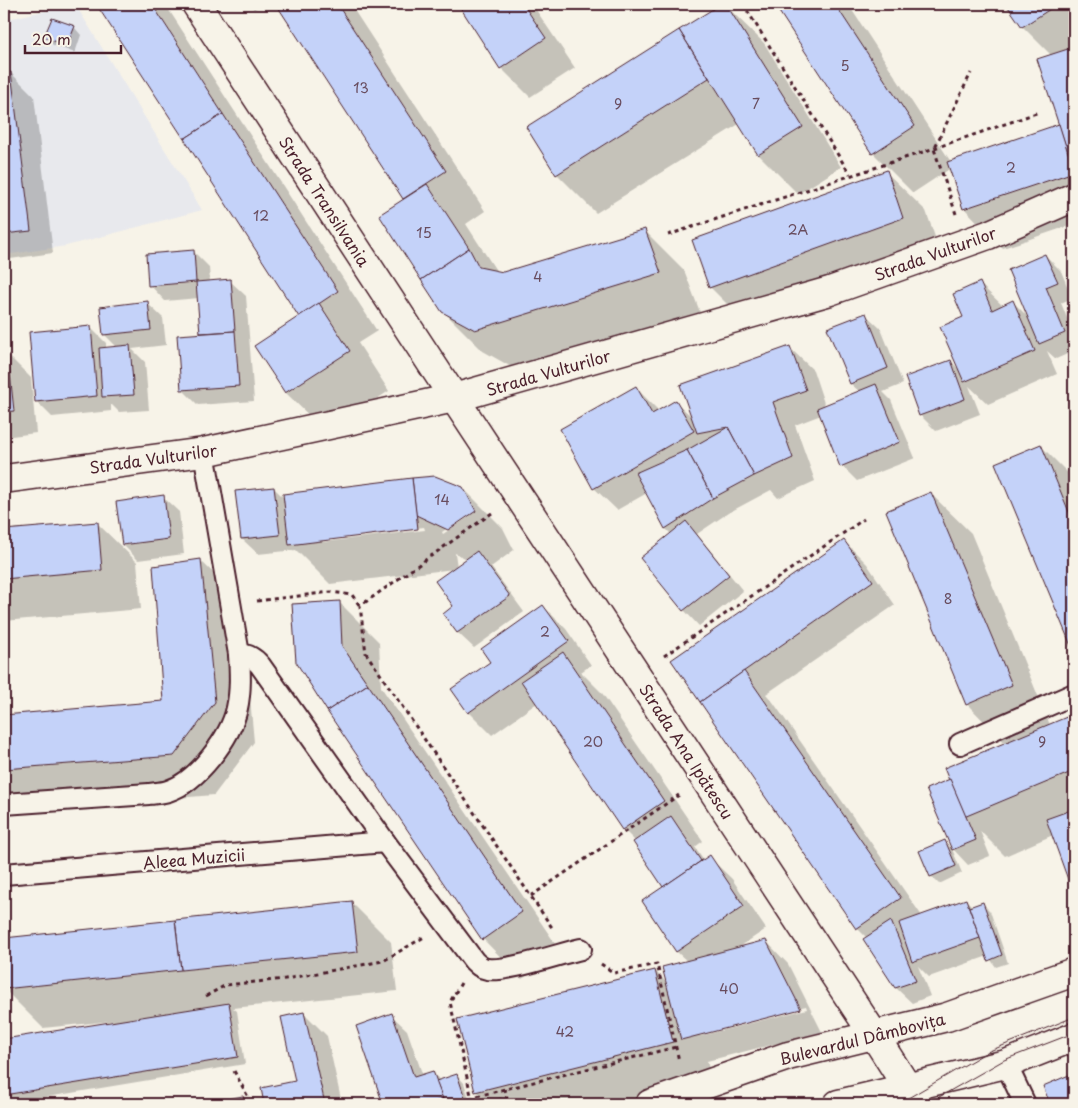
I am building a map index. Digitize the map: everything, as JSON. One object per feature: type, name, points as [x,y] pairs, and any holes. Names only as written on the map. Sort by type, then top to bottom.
[{"type":"street","name":"Strada Transilvania","points":[[196,4],[454,398]]},
{"type":"street","name":"Strada Vulturilor","points":[[4,479],[204,452],[454,398],[830,291],[988,235],[1074,197]]},
{"type":"street","name":"Strada Ana Ipătescu","points":[[454,398],[913,1096]]},
{"type":"street","name":"Bulevardul Dâmbovița","points":[[650,1104],[788,1056],[947,1017],[1074,972]]},
{"type":"street","points":[[838,1104],[913,1096],[1006,1064],[1074,1037]]},
{"type":"lane","points":[[4,804],[168,791],[183,783],[198,771],[222,741],[237,710],[240,687],[239,654],[204,452]]},
{"type":"lane","points":[[239,654],[254,658],[260,665],[385,842],[480,967],[496,970],[575,950]]},
{"type":"lane","points":[[960,744],[1074,694]]},
{"type":"lane","name":"Aleea Muzicii","points":[[4,874],[385,842]]},
{"type":"lane","points":[[1006,1064],[1025,1104]]},
{"type":"path","points":[[743,4],[850,174]]},
{"type":"path","points":[[966,243],[934,149],[971,73]]},
{"type":"path","points":[[668,235],[850,174],[934,149],[1039,112]]},
{"type":"path","points":[[360,606],[492,513]]},
{"type":"path","points":[[664,656],[864,519]]},
{"type":"path","points":[[231,604],[332,592],[352,595],[360,606],[366,653],[531,896],[575,950],[614,973],[657,964],[679,1061]]},
{"type":"path","points":[[531,896],[684,792]]},
{"type":"path","points":[[206,996],[226,985],[285,979],[383,961],[446,924]]},
{"type":"path","points":[[473,1104],[450,1002],[474,961]]},
{"type":"path","points":[[477,1096],[676,1047]]},
{"type":"path","points":[[234,1071],[247,1095],[249,1104]]},
{"type":"path","points":[[482,1104],[507,1098],[505,1089]]},
{"type":"shaded area","points":[[75,4],[202,210],[66,246],[4,255],[4,20]]},
{"type":"building","points":[[96,4],[152,4],[223,114],[184,139]]},
{"type":"building","points":[[276,4],[337,4],[446,171],[403,199]]},
{"type":"building","points":[[458,4],[523,4],[546,38],[500,69]]},
{"type":"building","points":[[721,4],[726,4],[803,127],[758,155],[679,30]]},
{"type":"building","points":[[774,4],[835,4],[915,126],[872,154]]},
{"type":"building","points":[[1006,4],[1058,4],[1022,27]]},
{"type":"building","points":[[52,18],[75,26],[67,46],[44,37]]},
{"type":"building","points":[[679,30],[709,78],[556,175],[526,127]]},
{"type":"building","points":[[1074,47],[1074,171],[1037,59]]},
{"type":"building","points":[[11,72],[31,231],[4,234],[4,73]]},
{"type":"building","points":[[223,114],[338,291],[299,317],[184,139]]},
{"type":"building","points":[[1059,124],[1074,172],[963,209],[947,162]]},
{"type":"building","points":[[887,170],[903,218],[709,288],[692,240]]},
{"type":"building","points":[[427,184],[469,248],[421,280],[379,215]]},
{"type":"building","points":[[645,229],[661,273],[475,330],[442,312],[421,280],[469,248],[479,267],[503,272]]},
{"type":"building","points":[[194,250],[196,282],[148,286],[146,254]]},
{"type":"building","points":[[1045,254],[1058,282],[1046,287],[1065,333],[1039,344],[1008,270]]},
{"type":"building","points":[[231,279],[235,331],[200,333],[196,282]]},
{"type":"building","points":[[980,282],[992,310],[1013,300],[1035,351],[964,382],[940,327],[963,317],[953,294]]},
{"type":"building","points":[[148,301],[151,330],[103,335],[100,307]]},
{"type":"building","points":[[319,303],[350,351],[285,393],[254,346]]},
{"type":"building","points":[[866,313],[888,368],[850,384],[827,328]]},
{"type":"building","points":[[91,326],[97,396],[35,402],[29,332]]},
{"type":"building","points":[[235,331],[239,386],[181,390],[177,335]]},
{"type":"building","points":[[130,345],[134,395],[102,397],[99,348]]},
{"type":"building","points":[[790,346],[806,390],[773,402],[793,458],[754,476],[728,427],[697,433],[680,385]]},
{"type":"building","points":[[4,354],[8,354],[14,411],[4,412]]},
{"type":"building","points":[[951,360],[965,399],[919,416],[905,377]]},
{"type":"building","points":[[876,384],[900,442],[840,467],[817,408]]},
{"type":"building","points":[[636,386],[652,414],[676,400],[694,431],[593,489],[560,429]]},
{"type":"building","points":[[728,427],[754,476],[713,498],[687,450]]},
{"type":"building","points":[[1041,444],[1074,524],[1074,653],[995,463]]},
{"type":"building","points":[[687,450],[713,498],[665,529],[635,473]]},
{"type":"building","points":[[435,476],[463,487],[476,511],[448,530],[416,515],[412,478]]},
{"type":"building","points":[[412,478],[418,529],[289,545],[283,494]]},
{"type":"building","points":[[274,487],[280,535],[241,539],[235,491]]},
{"type":"building","points":[[931,492],[1012,685],[966,705],[886,511]]},
{"type":"building","points":[[164,495],[169,539],[122,545],[116,502]]},
{"type":"building","points":[[686,521],[729,575],[683,611],[640,558]]},
{"type":"building","points":[[98,522],[102,570],[4,579],[4,530]]},
{"type":"building","points":[[844,540],[873,581],[700,702],[671,660]]},
{"type":"building","points":[[477,551],[510,596],[457,633],[443,614],[453,606],[435,581]]},
{"type":"building","points":[[201,559],[215,702],[174,756],[4,769],[4,715],[163,701],[153,566]]},
{"type":"building","points":[[340,601],[342,646],[368,684],[327,711],[296,662],[292,604]]},
{"type":"building","points":[[543,605],[569,641],[468,713],[451,689],[490,662],[481,649]]},
{"type":"building","points":[[563,652],[664,801],[622,830],[521,681]]},
{"type":"building","points":[[744,671],[901,898],[856,929],[700,702]]},
{"type":"building","points":[[368,684],[522,912],[482,940],[327,711]]},
{"type":"building","points":[[1074,714],[1074,771],[964,817],[944,768]]},
{"type":"building","points":[[950,779],[976,840],[952,850],[926,789]]},
{"type":"building","points":[[1074,809],[1074,896],[1046,819]]},
{"type":"building","points":[[671,816],[701,861],[663,887],[633,842]]},
{"type":"building","points":[[945,840],[956,866],[930,877],[919,851]]},
{"type":"building","points":[[710,855],[744,906],[676,952],[642,901]]},
{"type":"building","points":[[966,899],[980,938],[912,962],[899,923]]},
{"type":"building","points":[[352,901],[358,952],[181,970],[175,920]]},
{"type":"building","points":[[983,902],[1002,955],[988,961],[969,907]]},
{"type":"building","points":[[175,920],[181,970],[4,989],[4,938]]},
{"type":"building","points":[[891,921],[916,981],[895,988],[863,939]]},
{"type":"building","points":[[766,940],[801,1009],[681,1040],[662,967]]},
{"type":"building","points":[[655,970],[673,1042],[475,1092],[457,1019]]},
{"type":"building","points":[[229,1003],[238,1057],[4,1095],[4,1039]]},
{"type":"building","points":[[304,1012],[325,1104],[264,1104],[261,1088],[295,1081],[281,1017]]},
{"type":"building","points":[[392,1013],[414,1077],[433,1071],[443,1099],[428,1104],[383,1104],[356,1026]]},
{"type":"building","points":[[1074,1073],[1074,1104],[1050,1104],[1043,1086]]},
{"type":"building","points":[[457,1074],[467,1104],[445,1104],[436,1081]]},
{"type":"building","points":[[243,1096],[245,1104],[200,1104]]},
{"type":"tram line","points":[[898,1104],[987,1052],[1074,1017]]},
{"type":"tram line","points":[[927,1104],[1004,1060],[1074,1033]]}]
